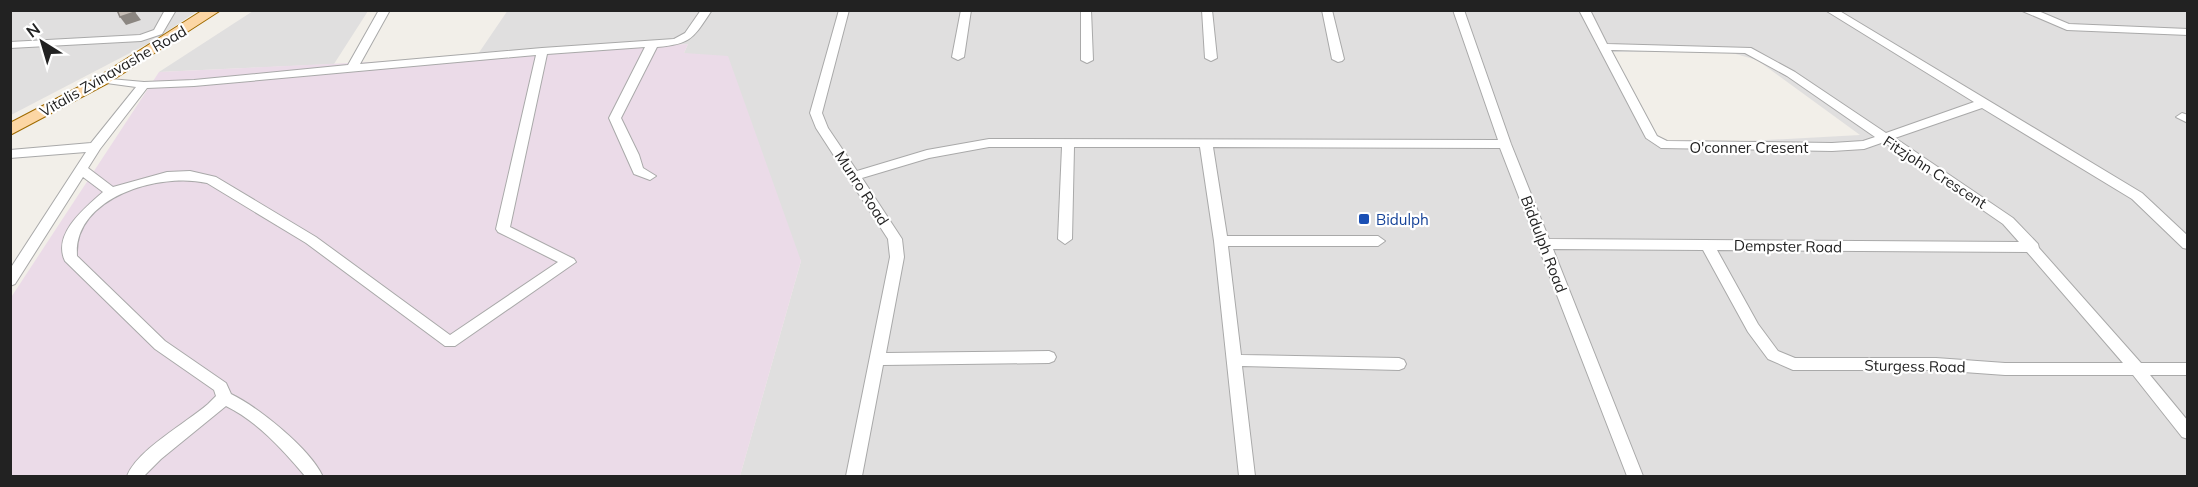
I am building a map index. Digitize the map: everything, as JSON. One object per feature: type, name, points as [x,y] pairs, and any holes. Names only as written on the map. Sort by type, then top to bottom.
[{"type":"main road","name":"Vitalis Zvinavashe Road","points":[[10,130],[103,80],[214,10]]},
{"type":"street","points":[[10,45],[132,40],[158,32],[171,10]]},
{"type":"street","points":[[352,69],[385,10]]},
{"type":"street","points":[[103,80],[144,85],[194,83],[542,51],[677,42],[687,38],[707,10]]},
{"type":"street","name":"Munro Road","points":[[844,10],[816,113],[822,128],[884,219],[896,247],[894,276],[854,477]]},
{"type":"street","points":[[958,57],[966,10]]},
{"type":"street","points":[[1086,10],[1087,60]]},
{"type":"street","points":[[1207,10],[1211,58]]},
{"type":"street","points":[[1326,10],[1338,60]]},
{"type":"street","name":"Biddulph Road","points":[[1458,10],[1505,144],[1635,477]]},
{"type":"street","name":"O'conner Cresent","points":[[1584,10],[1652,138],[1665,145],[1832,147],[1864,145],[1984,103]]},
{"type":"street","points":[[1830,10],[2145,202],[2187,245]]},
{"type":"street","points":[[2025,10],[2067,27],[2187,32]]},
{"type":"street","points":[[650,176],[638,171],[615,118],[651,45]]},
{"type":"street","name":"Fitzjohn Crescent","points":[[1605,47],[1747,50],[1791,74],[2008,221],[2137,369],[2187,433]]},
{"type":"street","points":[[224,398],[221,387],[160,345],[70,258],[68,245],[72,232],[84,215],[111,192],[167,176],[190,175],[212,180],[311,240],[450,342],[569,262],[503,229],[542,51]]},
{"type":"street","points":[[10,281],[95,147],[144,85]]},
{"type":"street","points":[[855,176],[951,148],[1003,142],[1505,144]]},
{"type":"street","points":[[1065,239],[1068,143]]},
{"type":"street","points":[[1206,143],[1236,360],[1247,477]]},
{"type":"street","points":[[10,154],[95,147]]},
{"type":"street","points":[[81,169],[111,192]]},
{"type":"street","points":[[1221,242],[1378,241]]},
{"type":"street","name":"Dempster Road","points":[[1544,244],[1707,244],[1890,248],[2032,247]]},
{"type":"street","name":"Sturgess Road","points":[[1707,244],[1753,328],[1773,355],[1793,364],[1936,364],[2005,369],[2187,369]]},
{"type":"street","points":[[876,359],[1049,357]]},
{"type":"street","points":[[1236,360],[1399,364]]},
{"type":"street","points":[[224,398],[238,403],[301,459],[315,475]]},
{"type":"street","points":[[135,477],[146,461],[214,410],[224,398]]},
{"type":"shaded area","points":[[508,10],[2187,11],[2187,476],[740,476],[801,261],[684,53],[688,44],[476,57]],"holes":[[[1725,51],[1757,60],[1860,135],[1657,146],[1609,52]]]},
{"type":"shaded area","points":[[11,11],[197,11],[153,41],[11,115]]},
{"type":"shaded area","points":[[253,11],[368,11],[334,64],[159,72]]},
{"type":"shaded area","points":[[688,44],[684,53],[728,56],[801,261],[740,476],[11,476],[10,299],[159,72]]},
{"type":"building","points":[[117,10],[134,10],[135,12],[120,17]]},
{"type":"place","name":"Bidulph","points":[[1364,219]]}]
